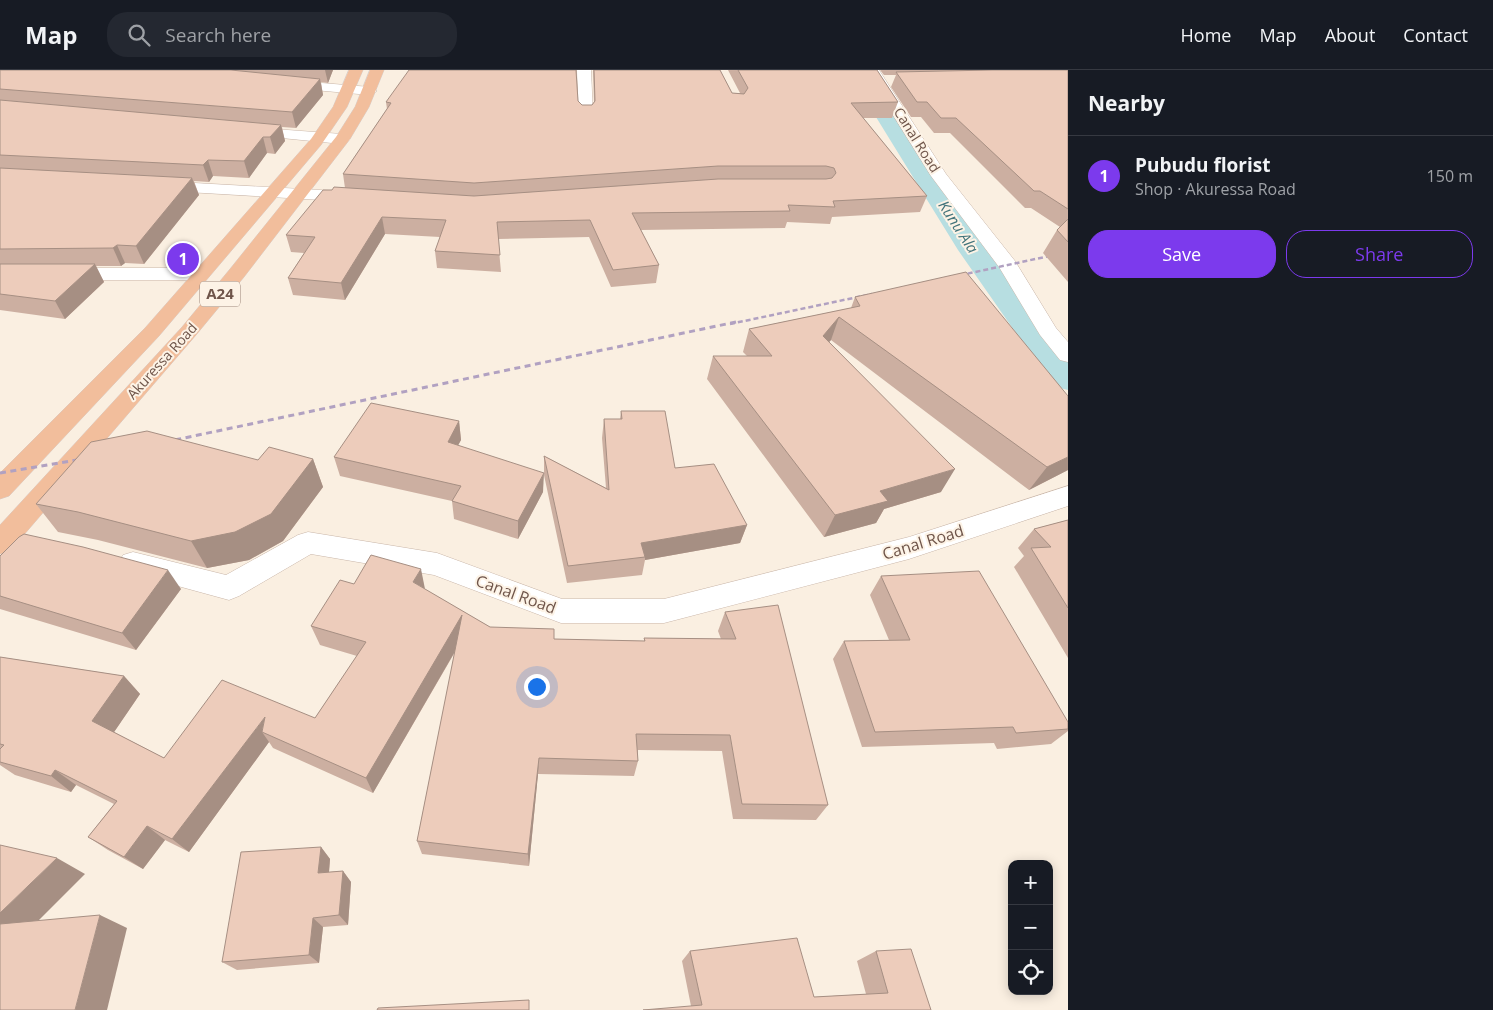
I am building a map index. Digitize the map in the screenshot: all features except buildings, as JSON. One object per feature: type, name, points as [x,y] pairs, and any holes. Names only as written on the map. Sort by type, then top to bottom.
[{"type":"highway","name":"Akuressa Road","points":[[0,489],[152,332],[199,274],[319,137],[340,107],[356,70]]},
{"type":"highway","name":"Akuressa Road","points":[[11,537],[237,273],[342,139],[370,91],[377,70]]},
{"type":"street","points":[[584,70],[586,114]]},
{"type":"street","name":"Canal Road","points":[[883,77],[939,176],[1058,330],[1068,355]]},
{"type":"street","points":[[271,83],[370,91]]},
{"type":"street","points":[[228,129],[342,139]]},
{"type":"street","points":[[138,185],[367,198]]},
{"type":"street","points":[[0,274],[199,274]]},
{"type":"street","name":"Canal Road","points":[[107,556],[229,588],[308,543],[437,564],[561,611],[664,611],[909,548],[1068,496]]},
{"type":"waterway","name":"Kunu Ala","points":[[857,70],[968,244],[1051,359],[1068,379]]},
{"type":"railway","points":[[952,277],[1068,252]]},
{"type":"railway","points":[[730,324],[872,294]]},
{"type":"railway","points":[[165,442],[736,322]]},
{"type":"railway","points":[[0,473],[89,458]]},
{"type":"place","name":"Pubudu florist","points":[[183,259]]}]
